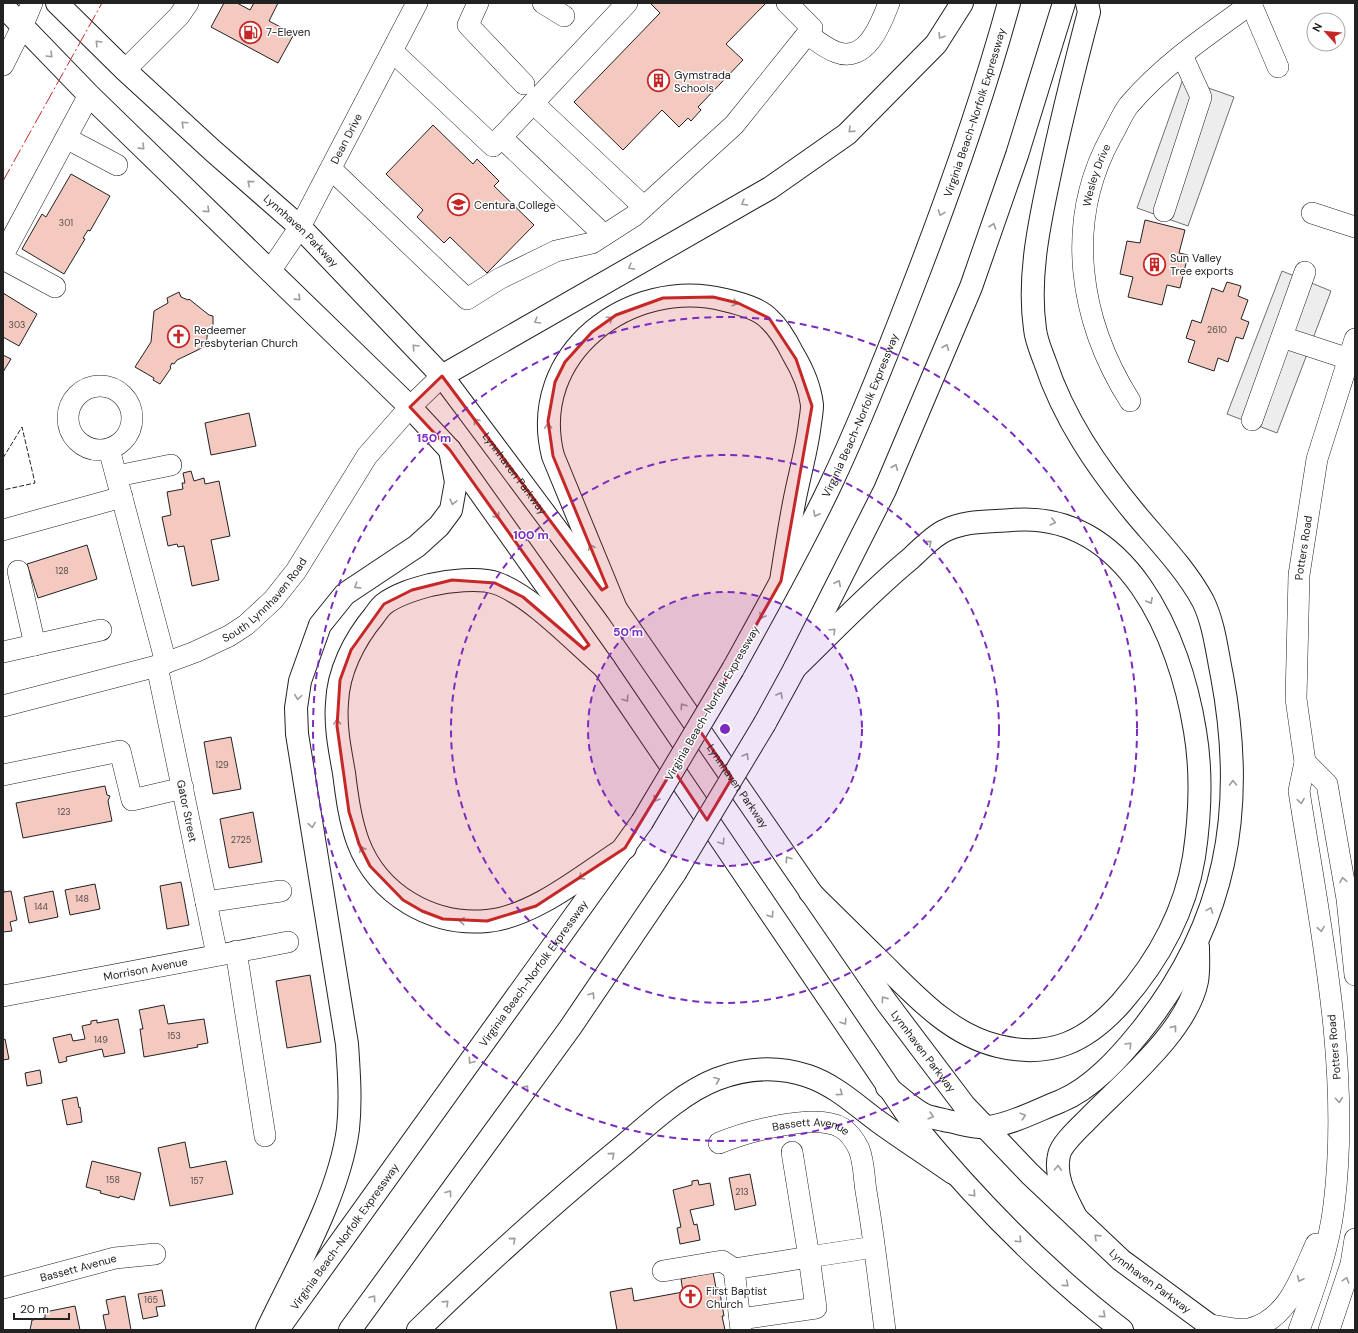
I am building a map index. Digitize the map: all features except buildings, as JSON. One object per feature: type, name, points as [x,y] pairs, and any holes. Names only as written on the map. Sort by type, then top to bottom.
[{"type":"main road","name":"Lynnhaven Parkway","points":[[57,3],[125,70],[212,150],[300,227],[442,376],[616,609],[886,1003],[964,1104],[1030,1174],[1121,1260],[1213,1327]]},
{"type":"main road","points":[[442,376],[770,188],[847,134],[936,44],[962,3]]},
{"type":"main road","name":"Virginia Beach-Norfolk Expressway","points":[[277,1330],[625,848],[733,669],[830,486],[878,377],[960,163],[1010,3]]},
{"type":"main road","points":[[350,1330],[570,1028],[675,873],[765,723],[795,668],[885,490],[972,287],[1017,155],[1064,3]]},
{"type":"main road","points":[[887,1087],[926,1116],[986,1128],[1028,1115],[1070,1097],[1086,1086],[1132,1043],[1157,1011],[1180,977],[1199,940],[1216,894],[1224,862],[1231,821],[1233,795],[1232,754],[1227,704],[1216,644],[1205,605],[1185,572],[1097,466],[1067,415],[1051,382],[1035,333],[1032,299],[1038,228],[1054,152],[1088,12],[1087,3]]},
{"type":"main road","points":[[3,6],[22,28],[410,407],[450,450],[604,667],[887,1087],[915,1126],[953,1173],[991,1213],[1048,1268],[1122,1330]]},
{"type":"main road","points":[[616,609],[553,456],[549,443],[549,403],[555,382],[565,362],[592,332],[616,315],[638,305],[663,298],[688,295],[713,297],[738,303],[761,313],[769,318],[787,343],[806,381],[812,406],[808,439],[794,503],[781,581]]},
{"type":"main road","points":[[267,1330],[324,1210],[337,1174],[348,1130],[350,1087],[347,1044],[297,734],[296,708],[300,681],[320,625],[345,594],[417,546],[439,526],[451,510],[456,482],[450,450]]},
{"type":"main road","points":[[795,668],[882,583],[942,532],[977,520],[1047,520],[1070,526],[1095,539],[1114,553],[1127,567],[1147,596],[1165,630],[1180,666],[1189,696],[1198,765],[1198,824],[1193,860],[1185,894],[1172,927],[1155,959],[1134,988],[1110,1016],[1097,1028],[1078,1040],[1058,1048],[1032,1052],[998,1046],[972,1037],[946,1022],[917,998],[810,892]]},
{"type":"main road","points":[[604,667],[523,597],[495,582],[452,580],[412,590],[384,604],[366,626],[352,650],[340,680],[337,702],[337,726],[349,812],[359,844],[370,866],[386,885],[403,900],[422,911],[442,919],[460,921],[487,921],[510,917],[536,906],[625,848]]},
{"type":"main road","points":[[1076,1217],[1057,1174],[1059,1153],[1075,1132],[1154,1054],[1182,1018],[1196,981],[1199,940]]},
{"type":"main road","points":[[418,1330],[484,1266],[593,1170],[659,1116],[694,1091],[716,1079],[739,1072],[786,1070],[808,1076],[833,1088],[953,1173]]},
{"type":"street","points":[[3,65],[22,28],[32,3]]},
{"type":"street","points":[[125,70],[179,16],[188,3]]},
{"type":"street","name":"Dean Drive","points":[[270,271],[300,227],[417,3]]},
{"type":"street","points":[[478,3],[468,25],[524,84]]},
{"type":"street","points":[[543,3],[564,16]]},
{"type":"street","points":[[392,51],[492,146],[627,3]]},
{"type":"street","points":[[331,169],[467,300],[499,279],[556,251],[592,243],[644,207],[734,125],[812,28],[787,3]]},
{"type":"street","points":[[807,34],[825,47],[837,53],[848,54],[861,49],[871,41],[881,24],[889,3]]},
{"type":"street","points":[[1252,3],[1278,67]]},
{"type":"street","name":"Wesley Drive","points":[[1130,401],[1116,379],[1102,348],[1093,323],[1086,291],[1083,264],[1084,230],[1089,194],[1101,155],[1128,107],[1152,79],[1200,39],[1252,3]]},
{"type":"street","points":[[1164,211],[1201,97],[1182,55]]},
{"type":"street","points":[[3,255],[89,94]]},
{"type":"street","points":[[533,102],[644,207]]},
{"type":"street","points":[[501,137],[604,235]]},
{"type":"street","points":[[66,138],[117,165]]},
{"type":"street","points":[[1312,213],[1355,227]]},
{"type":"street","points":[[3,259],[55,287]]},
{"type":"street","points":[[1252,420],[1306,272]]},
{"type":"street","points":[[1282,337],[1349,359]]},
{"type":"street","name":"Potters Road","points":[[1299,1330],[1322,1262],[1334,1205],[1340,1110],[1328,980],[1299,791],[1305,762],[1296,699],[1299,575],[1317,459],[1355,339]]},
{"type":"street","name":"South Lynnhaven Road","points":[[3,706],[162,665],[230,636],[246,625],[273,600],[296,571],[367,456],[410,407],[442,376]]},
{"type":"street","name":"Gator Street","points":[[109,449],[117,476],[162,665],[183,788],[206,902],[227,953],[264,1136]]},
{"type":"street","points":[[117,476],[171,465]]},
{"type":"street","points":[[3,530],[122,497]]},
{"type":"street","points":[[18,571],[35,645]]},
{"type":"street","points":[[3,652],[101,630]]},
{"type":"street","points":[[3,775],[120,751],[132,800],[183,788]]},
{"type":"street","points":[[1305,762],[1327,784],[1347,899],[1355,975]]},
{"type":"street","points":[[206,902],[281,890]]},
{"type":"street","name":"Morrison Avenue","points":[[3,996],[288,942]]},
{"type":"street","name":"Bassett Avenue","points":[[719,1143],[743,1133],[817,1121],[831,1123],[843,1129],[853,1138],[859,1150],[869,1208],[885,1330]]},
{"type":"street","points":[[734,1269],[740,1324],[816,1308],[792,1152]]},
{"type":"street","points":[[1213,1327],[1247,1329],[1268,1322],[1291,1298],[1334,1205]]},
{"type":"street","points":[[1329,1330],[1351,1264],[1355,1239]]},
{"type":"street","points":[[662,1271],[722,1261],[734,1269],[874,1247]]},
{"type":"street","name":"Bassett Avenue","points":[[3,1288],[115,1258],[155,1254]]},
{"type":"highlighted area","points":[[713,297],[738,303],[769,318],[796,359],[812,406],[781,581],[698,728],[732,778],[707,820],[673,769],[625,848],[536,906],[487,921],[443,919],[422,911],[403,900],[370,866],[359,844],[349,812],[337,726],[340,680],[351,650],[384,604],[412,590],[452,580],[495,583],[523,597],[584,649],[589,645],[450,450],[410,407],[442,376],[602,590],[607,587],[553,456],[548,421],[555,382],[565,362],[592,332],[616,315],[663,298]]},
{"type":"shaded area","points":[[1183,79],[1234,97],[1188,226],[1137,208]]},
{"type":"shaded area","points":[[1282,271],[1331,291],[1277,433],[1227,414]]},
{"type":"fence","points":[[3,458],[22,427],[35,483],[3,490]]},
{"type":"power","points":[[3,181],[102,3]]},
{"type":"place","name":"7-Eleven","points":[[251,32]]},
{"type":"place","name":"Gymstrada Schools","points":[[659,81]]},
{"type":"place","name":"Centura College","points":[[459,205]]},
{"type":"place","name":"Sun Valley Tree exports","points":[[1154,264]]},
{"type":"place","name":"Redeemer Presbyterian Church","points":[[179,336]]},
{"type":"place","name":"First Baptist Church","points":[[690,1297]]}]
